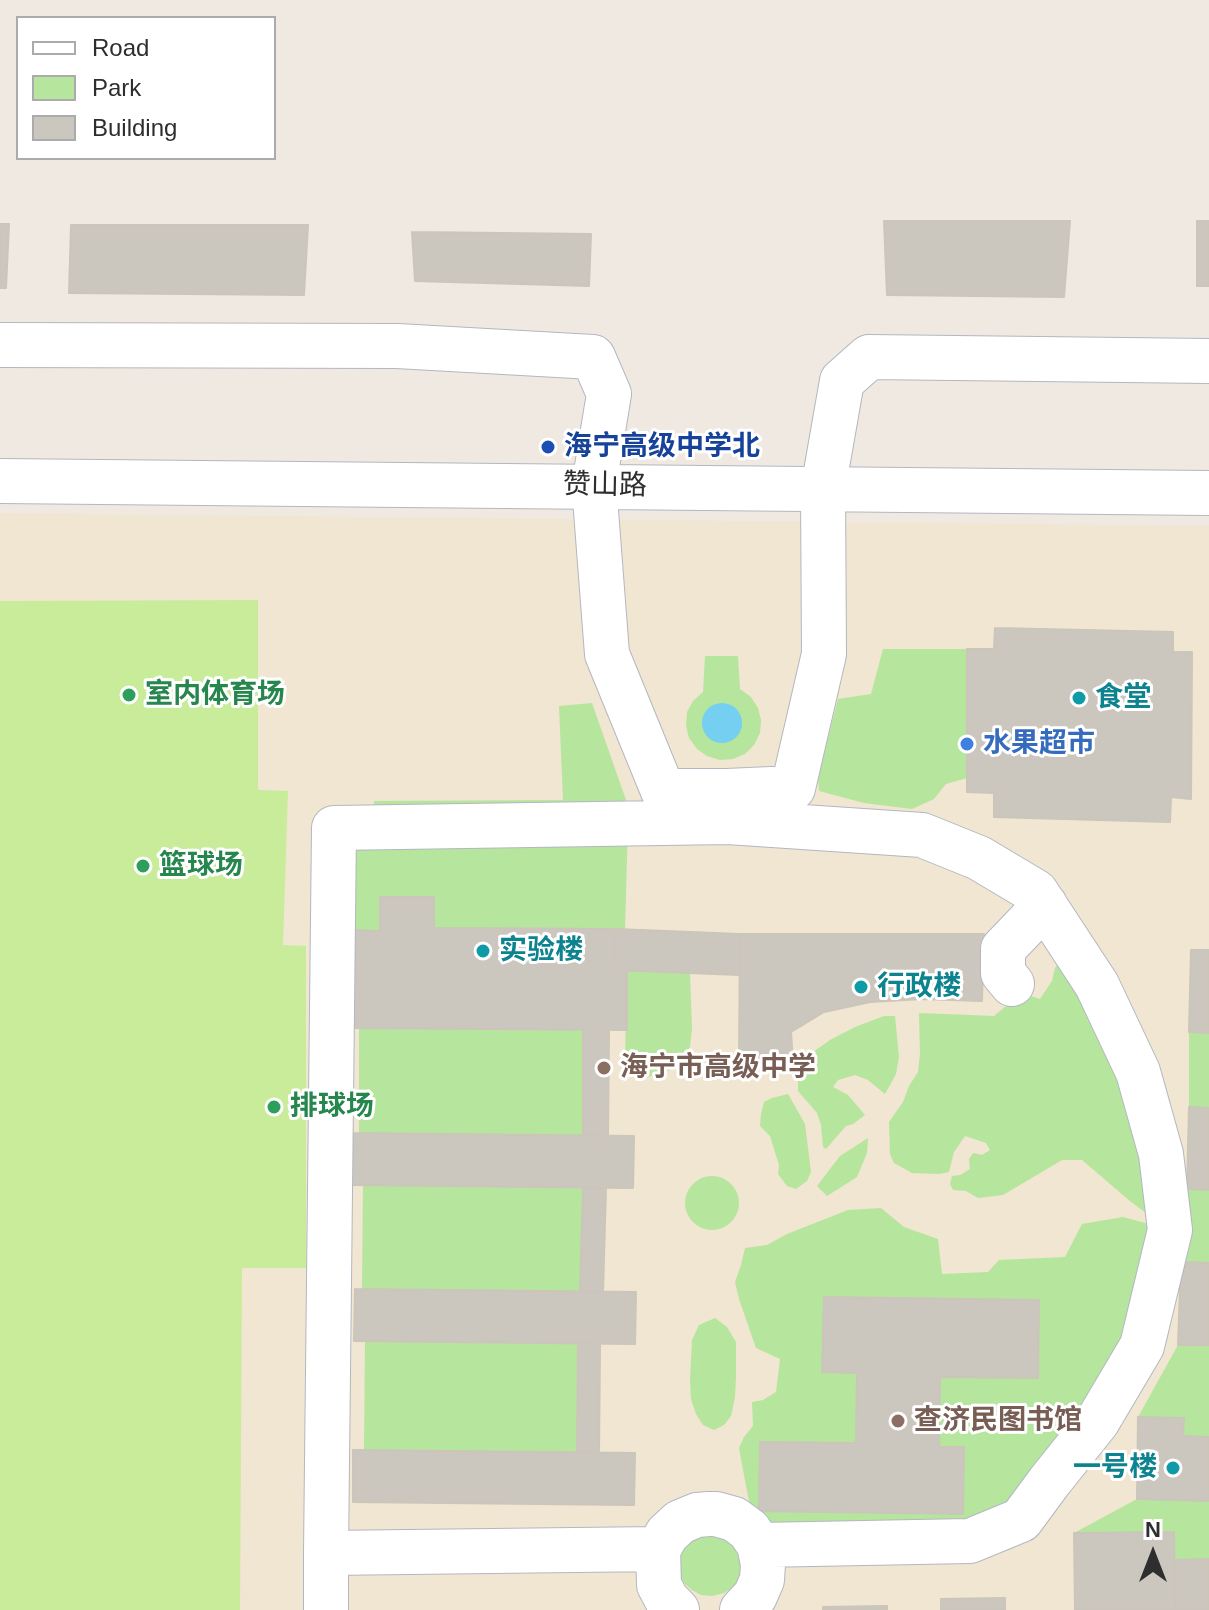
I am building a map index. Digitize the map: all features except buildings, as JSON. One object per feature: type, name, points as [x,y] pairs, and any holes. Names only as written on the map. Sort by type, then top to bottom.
[{"type":"street","points":[[0,345],[397,346],[593,357],[609,394],[594,485],[607,654],[663,791],[728,807],[922,835],[979,858],[1036,892],[1097,985],[1138,1072],[1161,1154],[1170,1230],[1142,1346],[1097,1422],[1021,1520],[970,1541],[759,1545]]},
{"type":"street","points":[[326,1610],[334,828],[728,807],[793,788],[824,654],[823,489],[842,381],[869,357],[1209,361]]},
{"type":"street","name":"赞山路","points":[[0,481],[1209,493]]},
{"type":"street","points":[[1012,984],[1003,973],[1003,949],[1045,905]]},
{"type":"street","points":[[670,1607],[659,1585],[658,1550],[667,1534],[680,1522],[697,1515],[716,1514],[734,1519],[749,1530],[759,1545],[762,1580],[755,1596],[743,1610]]},
{"type":"street","points":[[326,1553],[658,1550]]},
{"type":"shaded area","name":"海宁市高级中学","points":[[0,513],[1209,526],[1209,1610],[0,1610]]},
{"type":"green space","points":[[258,600],[258,790],[288,791],[283,945],[306,946],[306,1268],[242,1268],[240,1610],[0,1610],[0,601]]},
{"type":"green space","points":[[883,649],[967,649],[967,778],[946,784],[934,799],[912,809],[864,803],[819,791],[818,777],[838,699],[871,694]]},
{"type":"green space","points":[[705,656],[738,656],[740,689],[751,697],[758,708],[760,733],[745,754],[733,759],[720,760],[707,756],[689,738],[687,712],[703,692]]},
{"type":"green space","points":[[592,703],[626,800],[608,822],[628,823],[625,930],[434,928],[434,897],[380,897],[380,931],[351,930],[352,827],[375,827],[374,801],[563,800],[559,706]]},
{"type":"green space","points":[[1061,960],[1097,985],[1138,1072],[1161,1154],[1170,1230],[1142,1346],[1097,1422],[1021,1520],[970,1541],[774,1545],[752,1518],[739,1448],[753,1426],[752,1402],[776,1392],[780,1359],[756,1348],[739,1299],[735,1282],[745,1248],[767,1245],[848,1210],[881,1208],[904,1227],[938,1239],[942,1274],[988,1272],[999,1260],[1065,1257],[1082,1224],[1123,1217],[1167,1229],[1082,1160],[1062,1160],[1003,1195],[978,1198],[966,1191],[953,1190],[950,1184],[952,1176],[970,1169],[969,1159],[973,1153],[982,1155],[990,1150],[986,1143],[965,1136],[954,1152],[949,1172],[939,1174],[912,1173],[894,1163],[890,1154],[889,1122],[918,1072],[919,1013],[994,1016],[1022,993],[1040,999]]},
{"type":"green space","points":[[627,970],[690,973],[690,1047],[679,1063],[668,1071],[642,1079],[631,1076],[625,1059]]},
{"type":"green space","points":[[884,1016],[895,1016],[899,1057],[896,1074],[885,1094],[868,1080],[855,1075],[838,1080],[833,1087],[848,1095],[865,1115],[846,1126],[826,1149],[823,1147],[817,1113],[798,1091],[798,1072],[803,1059],[830,1040]]},
{"type":"green space","points":[[359,1028],[583,1029],[583,1136],[359,1133]]},
{"type":"green space","points":[[1189,1032],[1209,1033],[1209,1108],[1189,1107]]},
{"type":"green space","points":[[788,1094],[805,1124],[811,1172],[807,1181],[796,1189],[787,1186],[778,1174],[779,1165],[770,1136],[760,1126],[764,1102]]},
{"type":"green space","points":[[868,1138],[867,1153],[857,1177],[827,1196],[817,1186],[840,1156]]},
{"type":"green space","points":[[712,1176],[731,1184],[739,1203],[731,1222],[712,1230],[693,1222],[685,1203],[693,1184]]},
{"type":"green space","points":[[363,1185],[583,1187],[580,1291],[362,1289]]},
{"type":"green space","points":[[1187,1189],[1209,1190],[1209,1263],[1181,1262]]},
{"type":"green space","points":[[715,1318],[727,1327],[736,1342],[736,1377],[731,1416],[724,1425],[714,1430],[703,1425],[696,1414],[690,1380],[692,1340],[699,1325]]},
{"type":"green space","points":[[365,1341],[578,1343],[577,1453],[364,1450]]},
{"type":"green space","points":[[1178,1345],[1209,1345],[1209,1437],[1183,1436],[1184,1419],[1138,1417]]},
{"type":"green space","points":[[1137,1499],[1209,1501],[1209,1559],[1174,1560],[1173,1532],[1074,1533]]},
{"type":"green space","points":[[717,1530],[743,1553],[741,1577],[734,1587],[724,1593],[701,1595],[684,1583],[679,1573],[679,1552],[684,1542]]},
{"type":"water","points":[[722,703],[736,709],[742,723],[736,737],[722,743],[708,737],[702,723],[708,709]]},
{"type":"place","name":"海宁高级中学北","points":[[548,447]]},
{"type":"place","name":"室内体育场","points":[[129,695]]},
{"type":"place","name":"食堂","points":[[1079,698]]},
{"type":"place","name":"水果超市","points":[[967,744]]},
{"type":"place","name":"篮球场","points":[[143,866]]},
{"type":"place","name":"实验楼","points":[[483,951]]},
{"type":"place","name":"行政楼","points":[[861,987]]},
{"type":"place","name":"海宁市高级中学","points":[[604,1068]]},
{"type":"place","name":"排球场","points":[[274,1107]]},
{"type":"place","name":"查济民图书馆","points":[[898,1421]]},
{"type":"place","name":"一号楼","points":[[1173,1468]]}]
